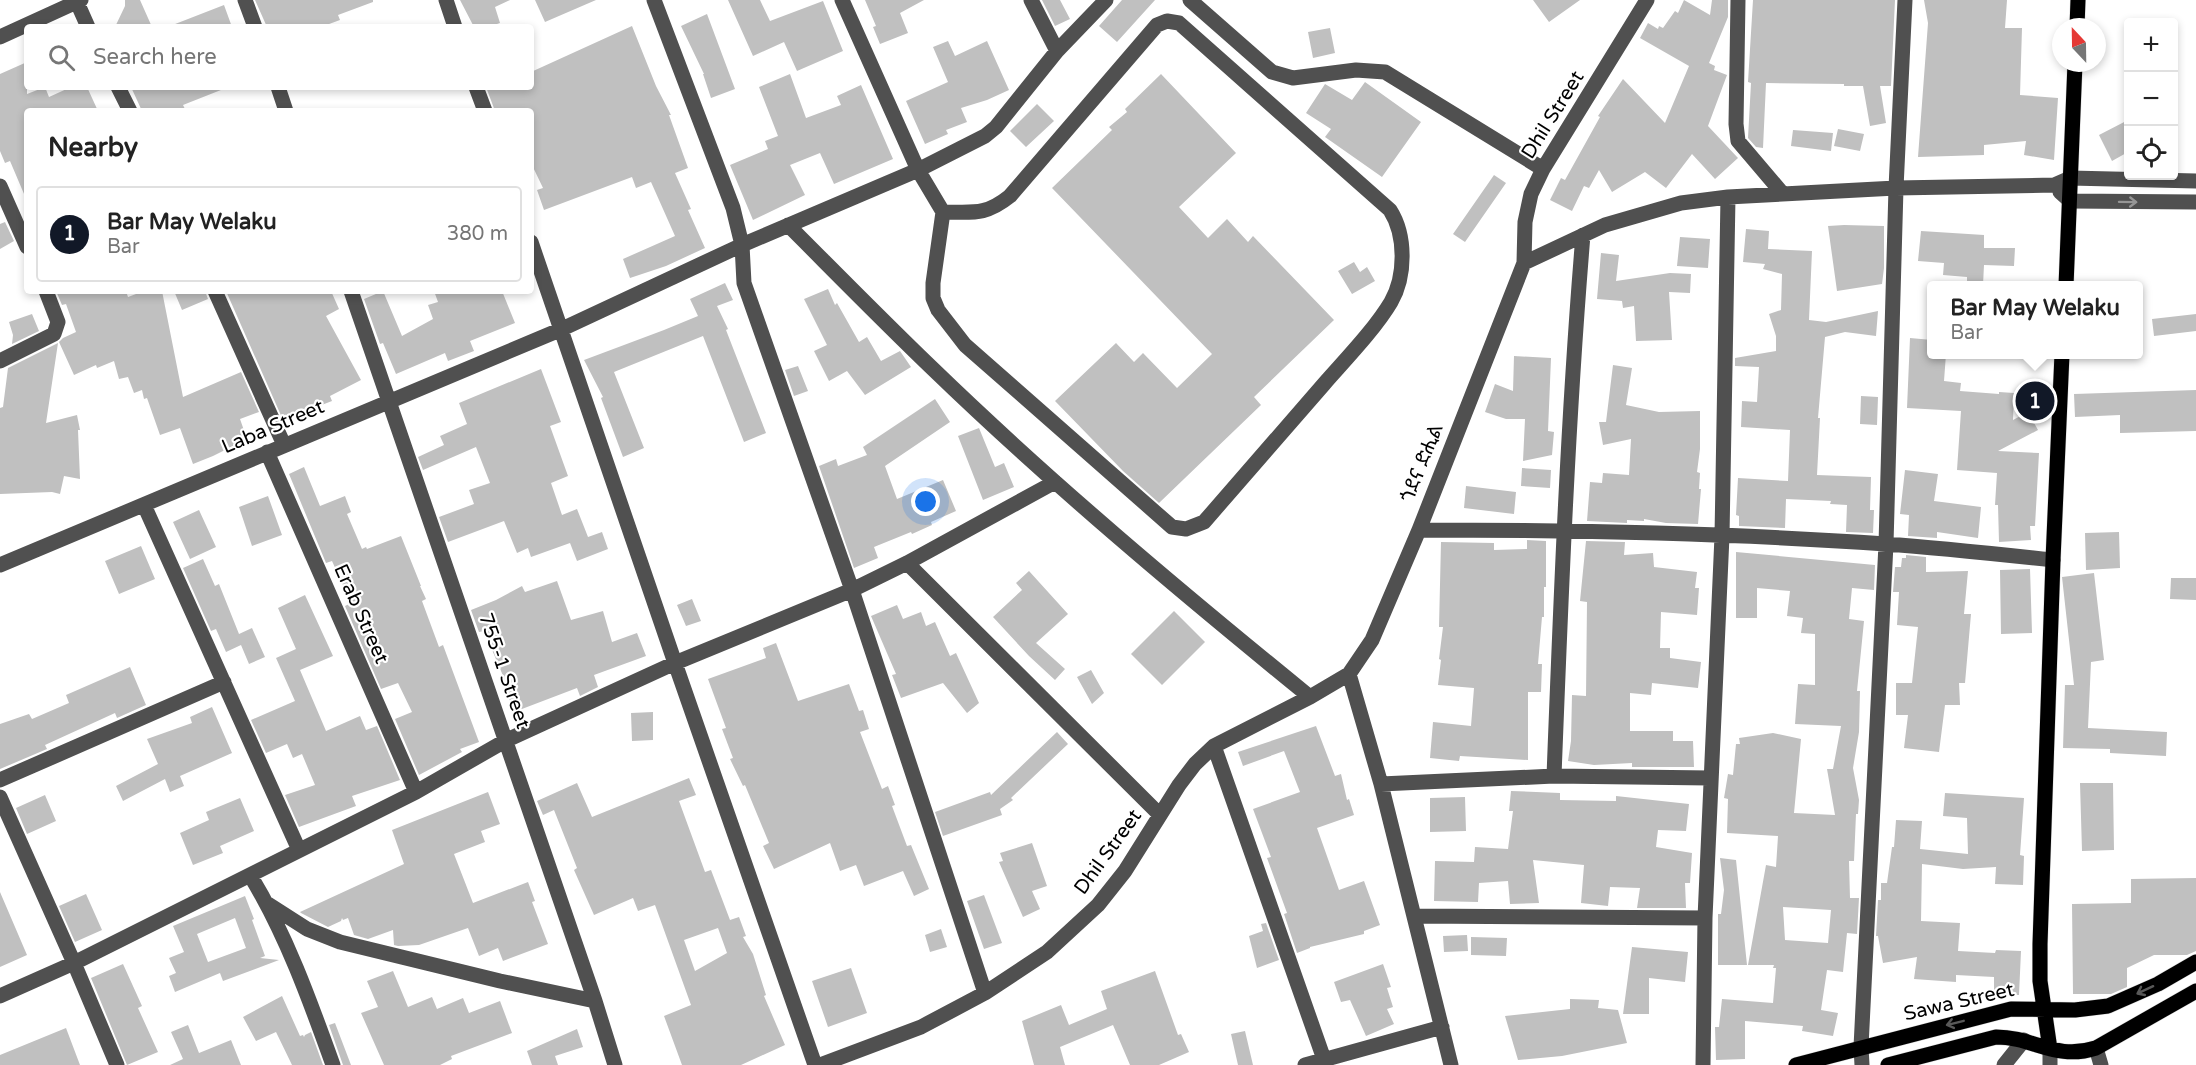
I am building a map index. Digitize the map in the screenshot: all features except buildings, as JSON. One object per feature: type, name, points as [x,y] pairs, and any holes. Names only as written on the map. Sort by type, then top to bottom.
[{"type":"main road","points":[[2077,18],[2078,0]]},
{"type":"main road","points":[[2066,281],[2075,72]]},
{"type":"main road","points":[[2050,1057],[2040,981],[2040,944],[2062,359]]},
{"type":"main road","name":"Sawa Street","points":[[1796,1065],[2010,1009],[2075,1010],[2108,1006],[2158,984],[2196,962]]},
{"type":"main road","points":[[1888,1065],[1981,1040],[2010,1037],[2024,1040],[2050,1057],[2080,1053],[2096,1048],[2196,991]]},
{"type":"street","points":[[245,0],[254,24]]},
{"type":"street","points":[[446,0],[454,24]]},
{"type":"street","points":[[654,0],[733,208],[742,245],[744,283],[852,590],[985,993]]},
{"type":"street","points":[[842,0],[918,170],[943,212],[933,290],[938,310],[948,326],[965,345],[1172,527],[1186,529],[1204,522],[1357,346],[1391,301],[1401,272],[1402,242],[1398,222],[1390,210],[1179,23],[1167,21],[1157,25],[1010,196],[998,206],[984,213],[943,212]]},
{"type":"street","points":[[1031,0],[1057,51]]},
{"type":"street","name":"Laba Street","points":[[0,565],[562,329],[742,245],[918,170],[990,132],[1057,51],[1106,0]]},
{"type":"street","points":[[1190,0],[1272,72],[1293,78],[1356,70],[1385,72],[1543,169]]},
{"type":"street","name":"Dhil Street","points":[[1524,263],[1525,222],[1531,194],[1543,169],[1647,0]]},
{"type":"street","points":[[1738,0],[1736,124],[1738,141],[1783,194]]},
{"type":"street","points":[[1862,1065],[1861,1047],[1886,544],[1896,188],[1905,0]]},
{"type":"street","points":[[28,24],[78,1],[87,24]]},
{"type":"street","points":[[0,37],[24,26]]},
{"type":"street","points":[[120,90],[128,108]]},
{"type":"street","points":[[279,90],[285,108]]},
{"type":"street","points":[[477,90],[484,108]]},
{"type":"street","points":[[1524,263],[1605,225],[1681,203],[1728,197],[1896,188],[2054,185],[2070,178],[2196,181]]},
{"type":"street","points":[[2054,185],[2070,201],[2196,202]]},
{"type":"street","points":[[0,186],[3,202],[24,241]]},
{"type":"street","points":[[1703,1065],[1710,778],[1722,536],[1728,197]]},
{"type":"street","points":[[788,225],[933,370],[1055,482],[1310,697]]},
{"type":"street","points":[[1554,776],[1563,530],[1573,350],[1583,235]]},
{"type":"street","points":[[534,250],[815,1065]]},
{"type":"street","name":"ጎደና ድሒል","points":[[1348,674],[1372,640],[1419,530],[1524,263]]},
{"type":"street","points":[[0,361],[54,334],[58,322],[47,294]]},
{"type":"street","points":[[215,294],[284,445]]},
{"type":"street","name":"755-1 Street","points":[[352,294],[615,1065]]},
{"type":"street","name":"Erab Street","points":[[267,452],[416,792]]},
{"type":"street","points":[[0,996],[74,963],[416,792],[505,741],[675,663],[852,590],[907,563],[1055,482]]},
{"type":"street","points":[[144,505],[299,850]]},
{"type":"street","points":[[1419,530],[1563,530],[1722,536],[1886,544],[2053,560]]},
{"type":"street","points":[[907,563],[1160,815]]},
{"type":"street","points":[[1348,674],[1381,784],[1451,1065]]},
{"type":"street","name":"Dhil Street","points":[[819,1065],[921,1027],[985,993],[1047,952],[1098,905],[1125,871],[1195,764],[1214,746],[1310,697],[1348,674]]},
{"type":"street","points":[[0,780],[224,682]]},
{"type":"street","points":[[1214,746],[1325,1063]]},
{"type":"street","points":[[1381,784],[1554,776],[1710,778]]},
{"type":"street","points":[[0,798],[117,1065]]},
{"type":"street","points":[[250,875],[268,904],[295,966],[333,1065]]},
{"type":"street","points":[[268,904],[307,929],[340,942],[500,981],[595,1001]]},
{"type":"street","points":[[1415,916],[1705,918]]},
{"type":"street","points":[[1305,1065],[1325,1063],[1442,1027]]},
{"type":"street","points":[[2004,1065],[2024,1040]]},
{"type":"street","points":[[2096,1048],[2101,1065]]},
{"type":"place","name":"Bar May Welaku","points":[[2035,401]]}]
